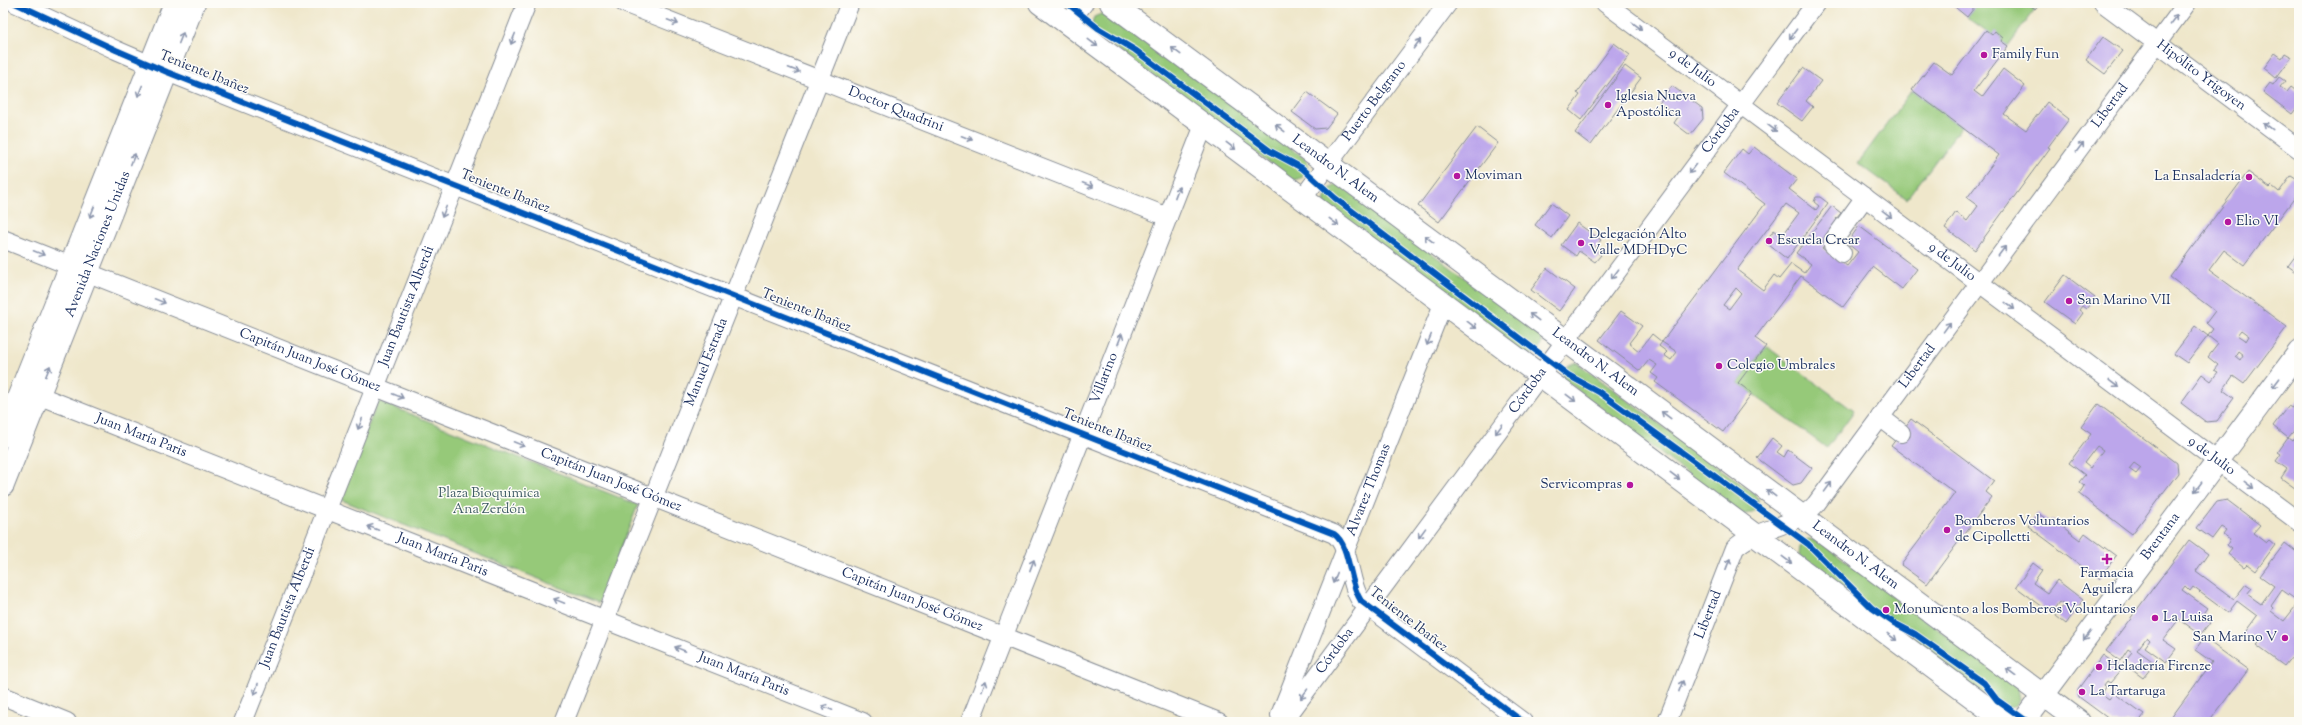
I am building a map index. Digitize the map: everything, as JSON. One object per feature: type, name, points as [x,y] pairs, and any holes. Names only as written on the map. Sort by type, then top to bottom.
[{"type":"main road","name":"Avenida Naciones Unidas","points":[[159,68],[175,3]]},
{"type":"main road","name":"Avenida Naciones Unidas","points":[[3,485],[8,435],[30,392],[159,68],[194,3]]},
{"type":"main road","points":[[1040,3],[2006,722]]},
{"type":"main road","name":"Leandro N. Alem","points":[[1111,3],[2079,722]]},
{"type":"main road","name":"Brentana","points":[[2023,722],[2299,352]]},
{"type":"street","name":"Teniente Ibañez","points":[[15,3],[159,68],[1329,531],[1342,541],[1356,594],[1361,601],[1521,722]]},
{"type":"street","name":"Juan Bautista Alberdi","points":[[243,722],[527,3]]},
{"type":"street","name":"Doctor Quadrini","points":[[624,3],[1168,217]]},
{"type":"street","name":"Manuel Estrada","points":[[564,722],[850,3]]},
{"type":"street","points":[[1068,24],[1084,3]]},
{"type":"street","name":"Puerto Belgrano","points":[[1302,199],[1448,3]]},
{"type":"street","name":"9 de Julio","points":[[1605,3],[2299,522]]},
{"type":"street","name":"Córdoba","points":[[1283,722],[1816,3]]},
{"type":"street","name":"Hipólito Yrigoyen","points":[[2103,3],[2299,149]]},
{"type":"street","name":"Libertad","points":[[1667,722],[1731,555],[1738,545],[1802,516],[1816,504],[2186,3]]},
{"type":"street","name":"Villarino","points":[[970,722],[1204,125]]},
{"type":"street","points":[[1842,253],[1833,245],[1833,241],[1865,197]]},
{"type":"street","name":"Capitán Juan José Gómez","points":[[3,239],[1219,722]]},
{"type":"street","name":"Alvarez Thomas","points":[[1277,722],[1443,304]]},
{"type":"street","name":"Juan María Paris","points":[[30,392],[863,722]]},
{"type":"street","points":[[1880,417],[1901,433]]},
{"type":"street","points":[[3,696],[67,722]]},
{"type":"green space","points":[[1978,3],[2027,3],[2035,9],[2008,46],[2001,41],[2003,38],[1995,32],[1992,35],[1967,17]]},
{"type":"green space","points":[[1106,12],[1307,160],[1308,168],[1303,177],[1292,180],[1093,31],[1092,23],[1094,17]]},
{"type":"green space","points":[[1912,90],[1961,127],[1907,199],[1858,163]]},
{"type":"green space","points":[[1336,185],[1342,186],[1541,335],[1542,343],[1540,349],[1530,355],[1526,355],[1324,203],[1327,191]]},
{"type":"green space","points":[[1766,346],[1854,411],[1827,448],[1738,383]]},
{"type":"green space","points":[[1576,362],[1757,496],[1758,504],[1755,510],[1749,513],[1740,514],[1563,379],[1563,373],[1567,366]]},
{"type":"green space","name":"Plaza Bioquímica Ana Zerdón","points":[[378,401],[638,505],[599,603],[339,499]]},
{"type":"green space","points":[[1808,539],[1819,541],[2017,688],[2019,699],[2016,706],[2003,710],[1799,556],[1800,546]]},
{"type":"building","points":[[1950,3],[1978,3],[1967,17]]},
{"type":"building","points":[[2027,3],[2040,3],[2035,9]]},
{"type":"building","points":[[1986,30],[1992,35],[1995,31],[2003,38],[2001,41],[2008,46],[1974,91],[1982,97],[2003,69],[2025,86],[2004,114],[2026,130],[2047,102],[2069,119],[2048,147],[2050,148],[1975,250],[1945,228],[1956,212],[1967,221],[1978,206],[1967,198],[1999,155],[1912,90],[1934,62],[1952,75]]},
{"type":"building","points":[[2103,37],[2123,51],[2105,74],[2086,60]]},
{"type":"building","points":[[1614,43],[1630,55],[1581,120],[1569,110],[1580,95],[1577,93]]},
{"type":"building","points":[[2275,53],[2282,58],[2285,53],[2292,57],[2276,78],[2264,68]]},
{"type":"building","name":"Iglesia Nueva Apostólica","points":[[1625,66],[1641,78],[1591,145],[1575,133]]},
{"type":"building","points":[[1803,68],[1821,81],[1806,101],[1813,107],[1802,121],[1777,103]]},
{"type":"building","points":[[2279,77],[2285,81],[2280,87],[2287,92],[2291,87],[2299,93],[2299,105],[2292,114],[2263,92],[2270,83],[2273,85]]},
{"type":"building","points":[[1672,86],[1702,108],[1703,119],[1690,135],[1674,123],[1678,117],[1659,103]]},
{"type":"building","points":[[1307,92],[1337,114],[1326,128],[1315,129],[1292,112]]},
{"type":"building","name":"Moviman","points":[[1477,127],[1498,143],[1439,222],[1418,206]]},
{"type":"building","points":[[1754,147],[1797,179],[1789,189],[1816,210],[1819,206],[1814,202],[1816,197],[1820,197],[1828,203],[1787,259],[1765,242],[1774,230],[1782,236],[1799,213],[1786,204],[1737,270],[1763,290],[1774,275],[1779,279],[1791,264],[1804,273],[1811,264],[1796,253],[1832,206],[1841,213],[1836,219],[1841,223],[1822,248],[1847,266],[1858,252],[1847,243],[1859,226],[1917,269],[1902,289],[1873,267],[1843,307],[1801,276],[1755,338],[1766,346],[1738,383],[1752,393],[1723,432],[1655,382],[1658,378],[1651,373],[1657,365],[1649,360],[1640,371],[1599,340],[1621,311],[1642,326],[1629,343],[1639,351],[1652,334],[1662,342],[1765,204],[1724,173],[1742,149],[1748,154]],"holes":[[[1736,288],[1741,293],[1729,309],[1723,305]],[[1662,342],[1677,352],[1671,360],[1664,355],[1667,352],[1659,346]]]},
{"type":"building","points":[[2248,172],[2270,188],[2272,186],[2279,192],[2291,176],[2299,181],[2299,192],[2244,265],[2224,250],[2209,270],[2287,327],[2244,384],[2233,376],[2223,390],[2234,398],[2217,421],[2206,422],[2181,403],[2202,374],[2211,381],[2218,372],[2214,370],[2218,365],[2208,357],[2218,344],[2208,336],[2213,329],[2206,323],[2215,311],[2170,277]],"holes":[[[2241,330],[2249,336],[2246,341],[2237,335]],[[2238,351],[2243,355],[2240,360],[2235,356]]]},
{"type":"building","points":[[1551,203],[1568,216],[1552,238],[1535,225]]},
{"type":"building","name":"Delegación Alto Valle MDHDyC","points":[[1577,223],[1601,240],[1594,249],[1601,255],[1595,262],[1579,251],[1576,256],[1561,245]]},
{"type":"building","points":[[2299,251],[2299,274],[2288,266]]},
{"type":"building","points":[[1547,268],[1575,289],[1559,311],[1531,290]]},
{"type":"building","name":"San Marino VII","points":[[2065,275],[2095,298],[2086,309],[2082,306],[2079,310],[2083,313],[2075,324],[2045,302]]},
{"type":"building","points":[[2195,326],[2208,336],[2187,363],[2174,354]]},
{"type":"building","points":[[2299,398],[2299,431],[2296,428],[2288,438],[2273,426],[2288,406],[2292,408]]},
{"type":"building","points":[[2098,404],[2177,463],[2178,473],[2132,534],[2079,494],[2084,486],[2079,482],[2085,475],[2069,463],[2091,434],[2081,427]],"holes":[[[2097,446],[2103,450],[2090,468],[2084,463]],[[2134,463],[2141,468],[2136,474],[2129,469]]]},
{"type":"building","points":[[1911,419],[1994,481],[1986,492],[1992,497],[1927,584],[1901,565],[1955,493],[1891,446]]},
{"type":"building","points":[[2299,431],[2299,464],[2297,466],[2299,467],[2299,491],[2281,478],[2287,469],[2276,461],[2281,454],[2278,452],[2288,438],[2292,441]]},
{"type":"building","points":[[1772,438],[1782,446],[1777,452],[1784,457],[1788,450],[1812,468],[1801,483],[1793,485],[1757,458]]},
{"type":"building","points":[[2227,500],[2260,525],[2253,533],[2266,543],[2269,540],[2275,545],[2256,571],[2247,564],[2244,567],[2228,554],[2232,549],[2227,545],[2230,539],[2223,534],[2226,530],[2221,527],[2212,539],[2197,528],[2217,502]]},
{"type":"building","points":[[2038,513],[2050,522],[2052,519],[2080,540],[2085,533],[2116,556],[2099,579],[2028,526]]},
{"type":"building","points":[[2189,540],[2208,554],[2196,571],[2234,599],[2246,584],[2252,588],[2247,594],[2261,604],[2274,586],[2260,576],[2285,543],[2299,554],[2299,602],[2299,647],[2284,666],[2256,645],[2258,643],[2253,639],[2251,641],[2243,635],[2257,616],[2237,601],[2228,613],[2193,587],[2190,591],[2185,586],[2182,590],[2207,608],[2201,616],[2210,623],[2201,635],[2179,619],[2163,640],[2176,649],[2166,662],[2145,647],[2150,640],[2147,637],[2137,650],[2155,663],[2143,678],[2123,663],[2132,652],[2128,649],[2120,661],[2106,651]],"holes":[[[2282,590],[2299,602],[2284,621],[2271,611],[2273,608],[2271,606]]]},
{"type":"building","points":[[2033,563],[2042,570],[2033,583],[2047,593],[2057,580],[2083,600],[2066,624],[2056,616],[2064,605],[2059,602],[2051,613],[2016,587]]},
{"type":"building","points":[[2204,638],[2248,670],[2209,722],[2168,722],[2212,662],[2195,650]]},
{"type":"building","points":[[2103,655],[2122,669],[2110,683],[2107,681],[2104,685],[2106,687],[2102,694],[2109,699],[2114,693],[2144,715],[2139,722],[2113,722],[2079,697],[2078,689]]},
{"type":"cycle path","points":[[15,3],[167,72],[1334,534],[1344,547],[1354,584],[1361,601],[1523,722]]},
{"type":"cycle path","points":[[1067,3],[1098,28],[1135,50],[1270,151],[1302,168],[1335,198],[1568,375],[1599,392],[1808,544],[1872,608],[1894,623],[1915,634],[1984,683],[1997,700],[2028,722]]},
{"type":"place","name":"Family Fun","points":[[1984,55]]},
{"type":"place","name":"Iglesia Nueva Apostólica","points":[[1608,105]]},
{"type":"place","name":"Moviman","points":[[1457,176]]},
{"type":"place","name":"La Ensaladería","points":[[2249,177]]},
{"type":"place","name":"Elio VI","points":[[2228,222]]},
{"type":"place","name":"Escuela Crear","points":[[1769,241]]},
{"type":"place","name":"Delegación Alto Valle MDHDyC","points":[[1581,243]]},
{"type":"place","name":"San Marino VII","points":[[2069,301]]},
{"type":"place","name":"Colegio Umbrales","points":[[1719,366]]},
{"type":"place","name":"Servicompras","points":[[1630,485]]},
{"type":"place","name":"Bomberos Voluntarios de Cipolletti","points":[[1947,530]]},
{"type":"place","name":"Farmacia Aguilera","points":[[2107,559]]},
{"type":"place","name":"Monumento a los Bomberos Voluntarios","points":[[1886,610]]},
{"type":"place","name":"La Luisa","points":[[2155,618]]},
{"type":"place","name":"San Marino V","points":[[2285,638]]},
{"type":"place","name":"Heladería Firenze","points":[[2099,667]]},
{"type":"place","name":"La Tartaruga","points":[[2082,692]]}]
